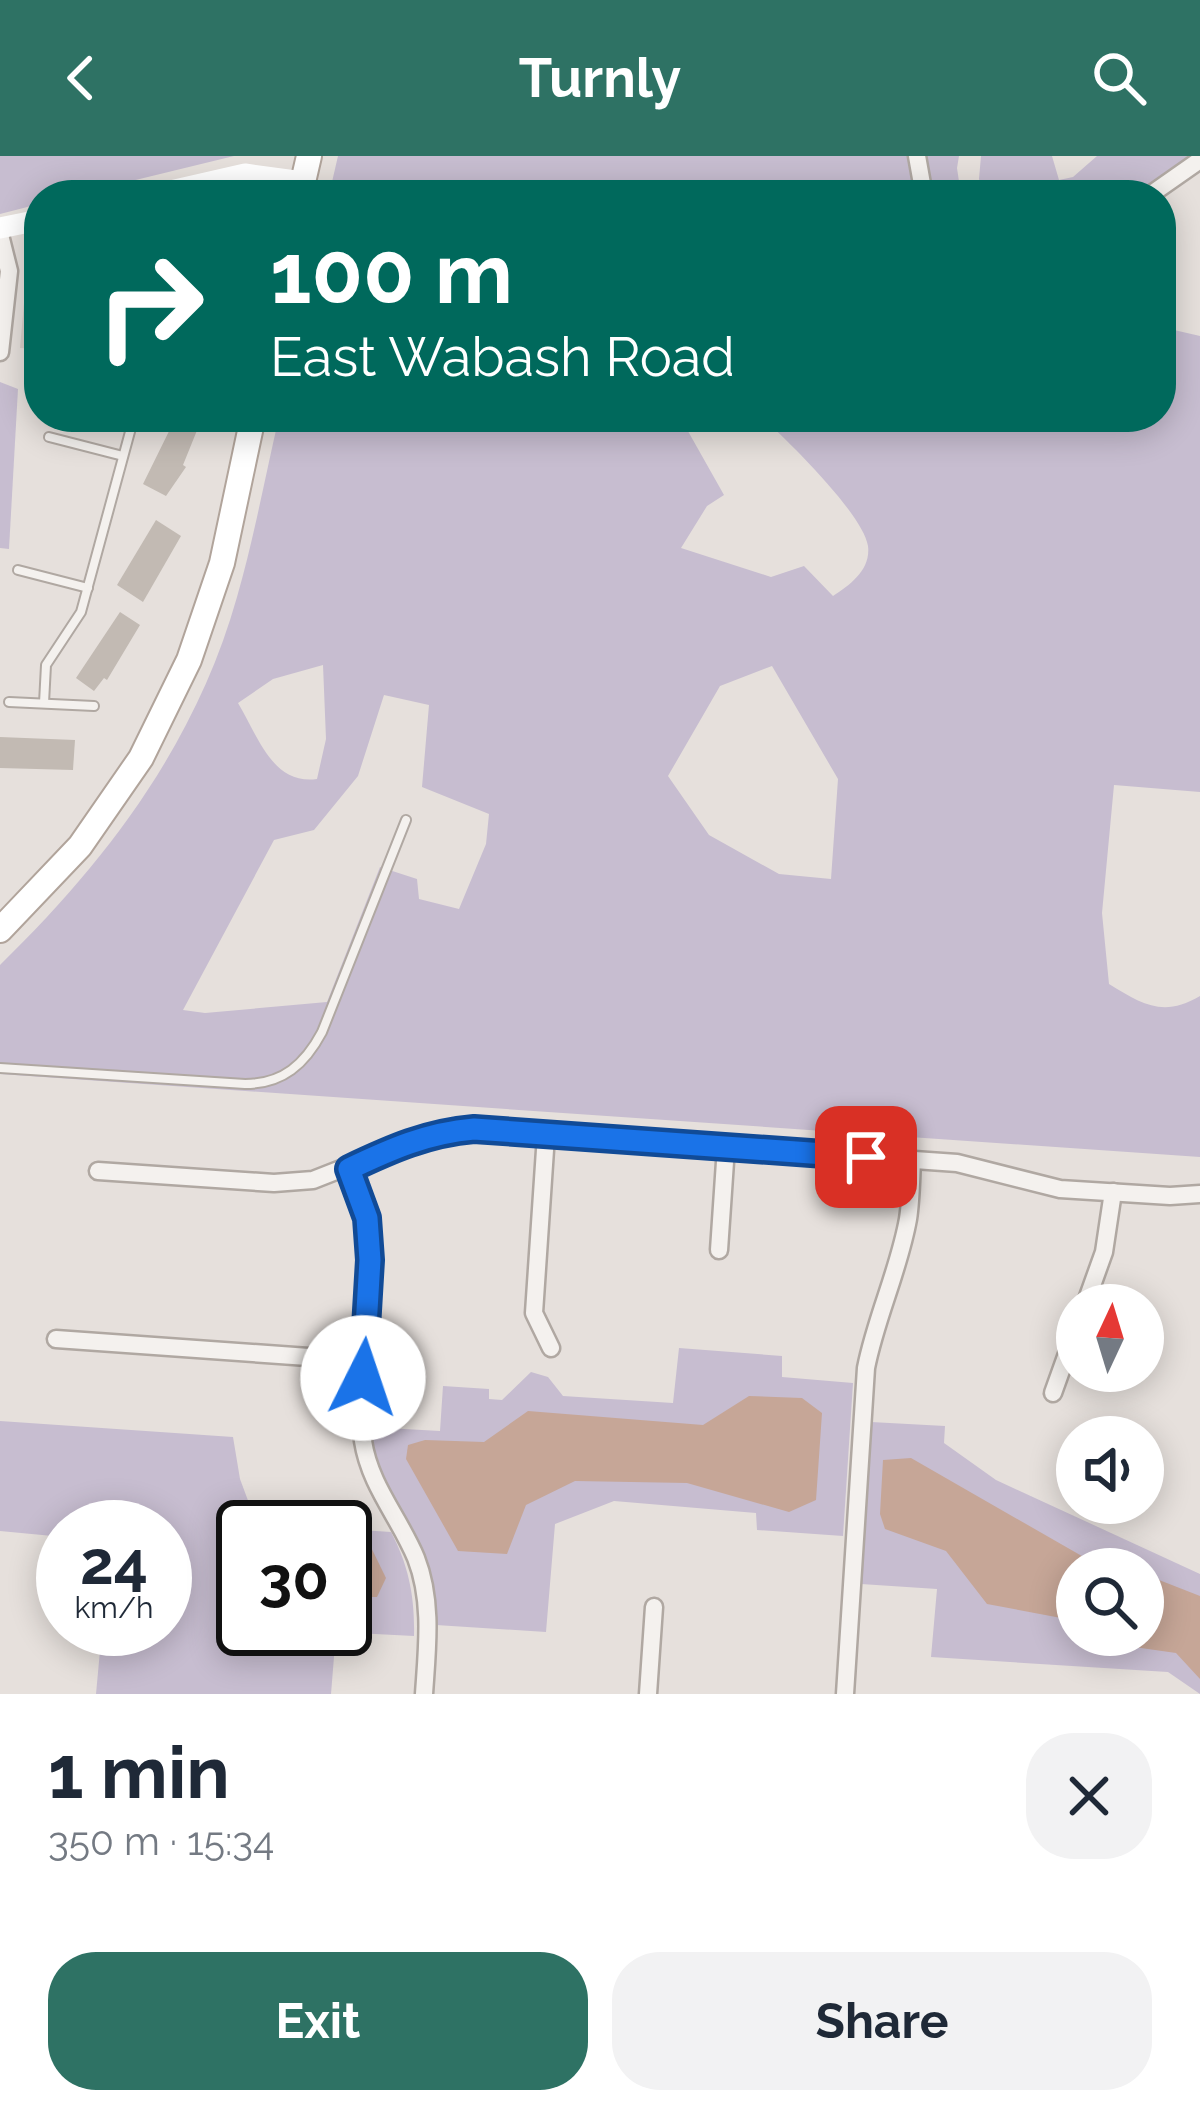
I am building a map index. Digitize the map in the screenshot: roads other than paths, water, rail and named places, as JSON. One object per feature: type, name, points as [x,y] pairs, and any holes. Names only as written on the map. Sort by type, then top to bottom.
[{"type":"main road","points":[[0,930],[80,846],[141,758],[189,660],[222,562],[251,432]]},
{"type":"street","points":[[1171,180],[1200,160]]},
{"type":"street","points":[[222,180],[245,175],[265,180]]},
{"type":"street","points":[[0,231],[9,271],[0,352]]},
{"type":"street","points":[[98,1171],[274,1183],[313,1180],[435,1132],[474,1129],[913,1160],[993,1170],[1060,1189],[1200,1194]]},
{"type":"street","points":[[546,1135],[534,1312],[551,1348]]},
{"type":"street","points":[[719,1250],[726,1147]]},
{"type":"street","points":[[845,1694],[866,1368],[876,1318],[909,1216],[913,1160]]},
{"type":"street","points":[[349,1169],[367,1218],[370,1260],[360,1409],[369,1470],[403,1530],[424,1586],[428,1624],[424,1694]]},
{"type":"street","points":[[1092,1284],[1103,1252],[1112,1192]]},
{"type":"street","points":[[56,1339],[364,1361]]},
{"type":"street","points":[[1053,1393],[1056,1385]]},
{"type":"street","points":[[648,1694],[654,1607]]},
{"type":"lane","points":[[44,704],[48,661],[78,618],[130,432]]},
{"type":"lane","points":[[49,437],[123,456]]},
{"type":"lane","points":[[18,570],[88,588]]},
{"type":"lane","points":[[9,702],[94,706]]},
{"type":"lane","points":[[0,1068],[245,1084],[281,1078],[302,1061],[322,1032],[406,820]]}]
